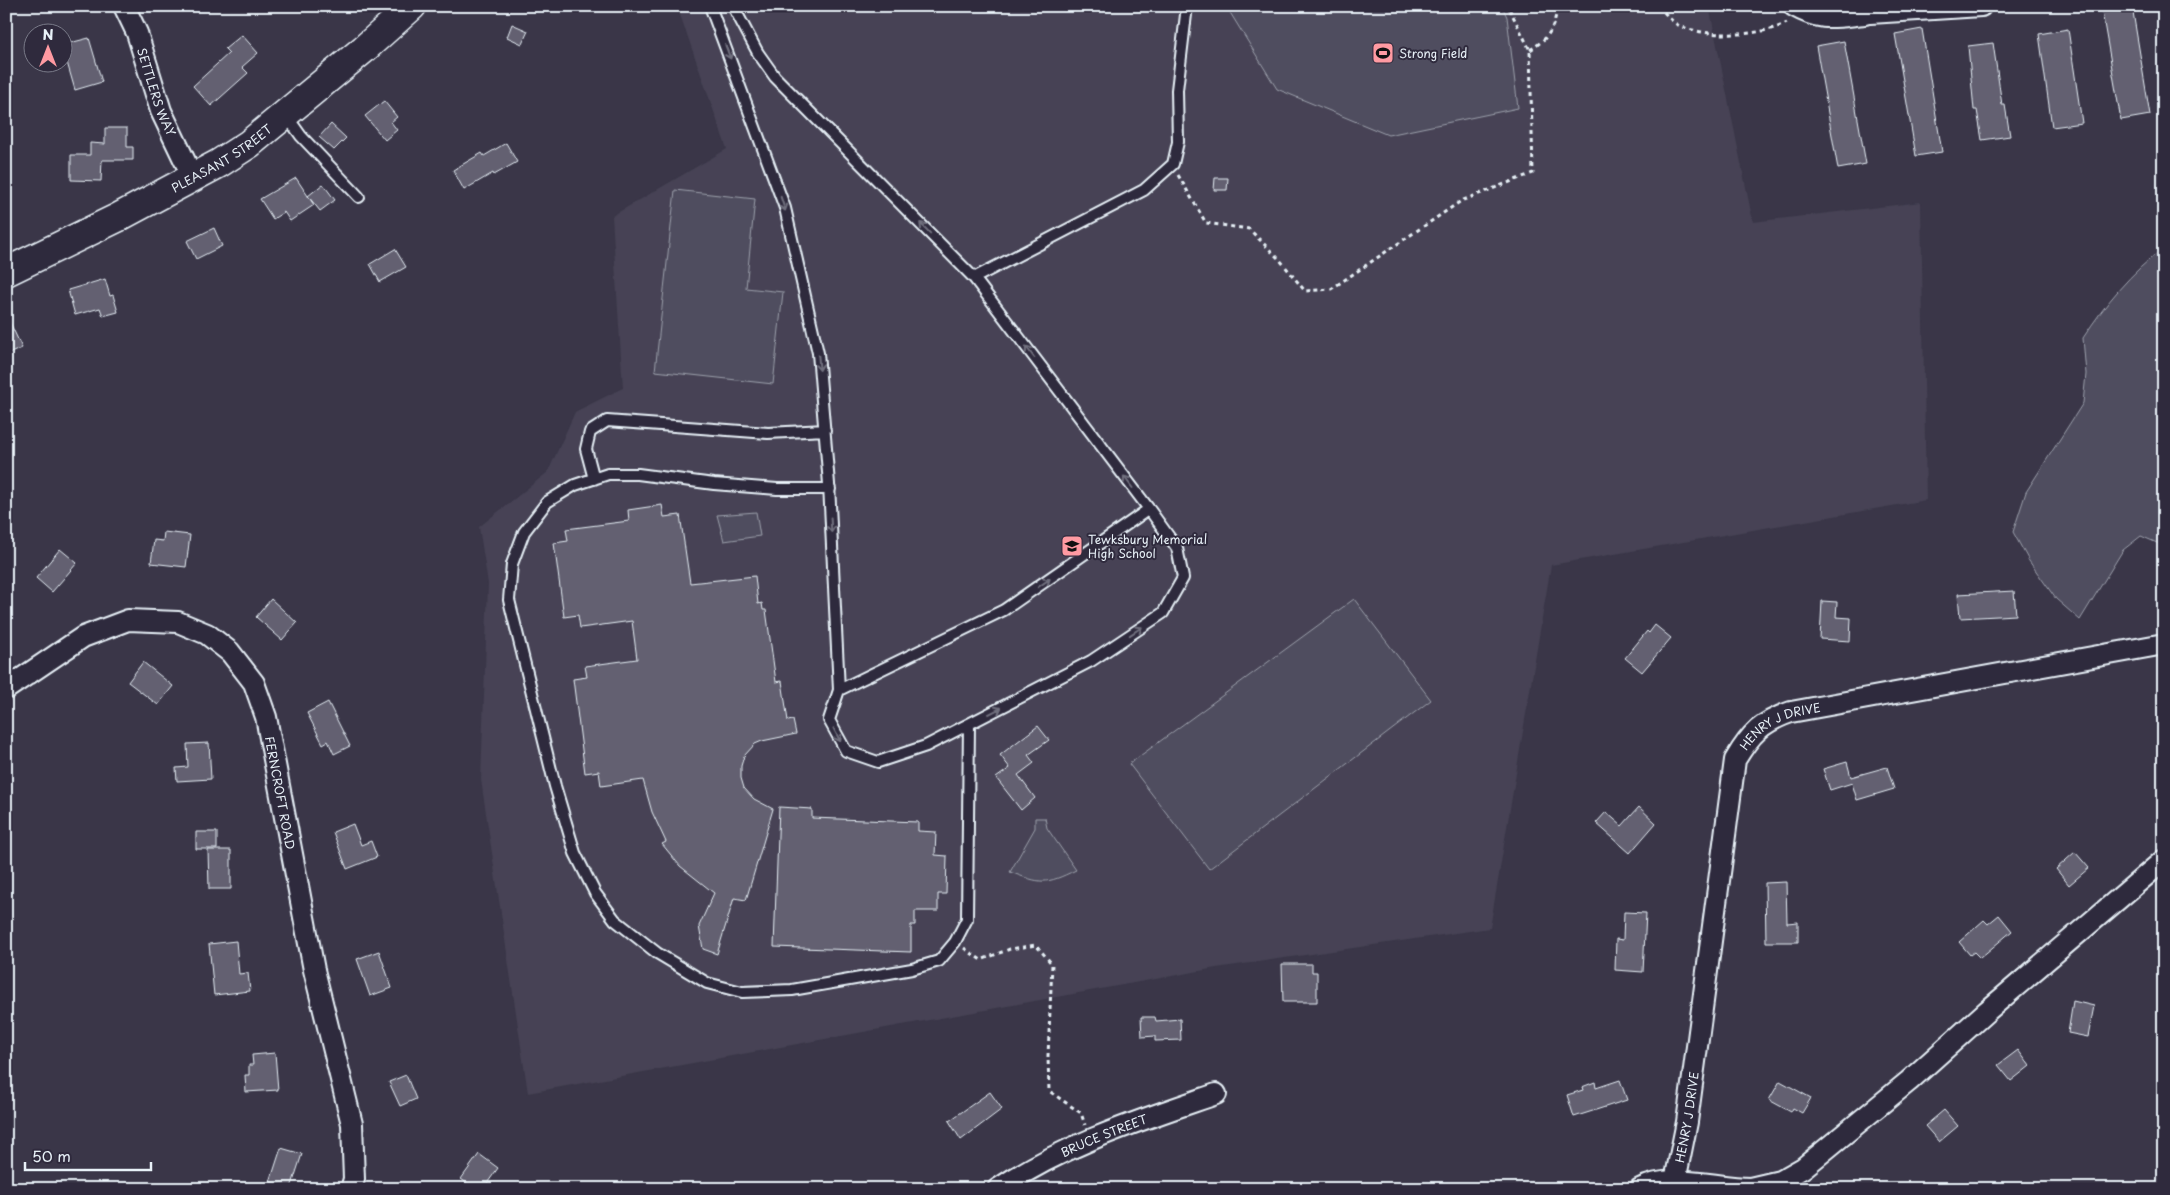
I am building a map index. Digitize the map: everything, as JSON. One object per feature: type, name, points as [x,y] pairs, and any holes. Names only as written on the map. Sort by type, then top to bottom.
[{"type":"main road","name":"PLEASANT STREET","points":[[6,272],[193,178],[249,144],[364,49],[412,6]]},
{"type":"street","name":"SETTLERS WAY","points":[[124,6],[137,34],[161,111],[193,178]]},
{"type":"street","points":[[1800,10],[1817,17],[1830,18],[1865,14],[1864,10],[1981,6]]},
{"type":"street","name":"FERNCROFT ROAD","points":[[6,689],[83,637],[128,620],[178,622],[207,634],[230,652],[254,683],[266,717],[314,970],[352,1124],[354,1179],[351,1189]]},
{"type":"street","name":"HENRY J DRIVE","points":[[1675,1181],[1687,1122],[1709,965],[1733,769],[1735,760],[1747,740],[1760,727],[1792,712],[2164,644]]},
{"type":"street","name":"HENRY J DRIVE","points":[[1640,1189],[1659,1182],[1675,1181],[1750,1188],[1791,1176],[1896,1092],[2045,961],[2164,860]]},
{"type":"street","name":"BRUCE STREET","points":[[998,1189],[1038,1165],[1091,1139],[1216,1094]]},
{"type":"lane","points":[[710,6],[785,208],[818,353],[830,489],[839,690],[829,720],[846,751],[878,762],[926,746],[1091,660],[1163,613],[1183,578],[1177,548],[974,278],[775,77],[758,53],[733,6]]},
{"type":"lane","points":[[974,278],[1144,190],[1173,164],[1178,142],[1177,90],[1187,6]]},
{"type":"lane","points":[[286,114],[301,136],[360,197]]},
{"type":"lane","points":[[594,479],[586,449],[590,432],[607,421],[768,433],[825,430]]},
{"type":"lane","points":[[830,489],[777,489],[714,484],[638,474],[608,474],[575,485],[547,502],[524,532],[512,564],[509,600],[555,786],[575,853],[595,893],[615,920],[657,953],[707,983],[742,992],[792,990],[912,969],[939,961],[956,942],[967,919],[969,724]]},
{"type":"lane","points":[[839,690],[1004,610],[1149,509]]},
{"type":"path","points":[[1173,164],[1187,194],[1206,223],[1249,229],[1280,260],[1305,291],[1331,289],[1461,201],[1533,173],[1530,50],[1508,6]]},
{"type":"path","points":[[1530,50],[1546,40],[1555,20],[1558,6]]},
{"type":"path","points":[[1659,6],[1676,24],[1694,31],[1724,34],[1765,31],[1779,27],[1800,10]]},
{"type":"path","points":[[956,942],[981,960],[1010,949],[1036,945],[1052,964],[1048,1056],[1050,1091],[1081,1113],[1091,1139]]},
{"type":"shaded area","name":"Tewksbury Memorial High School","points":[[677,6],[1709,6],[1753,222],[1921,202],[1926,500],[1551,565],[1490,928],[1216,968],[528,1093],[481,780],[488,584],[479,527],[548,472],[575,412],[623,388],[612,216],[727,149]]},
{"type":"shaded area","name":"Strong Field","points":[[1226,6],[1502,6],[1507,17],[1518,108],[1388,135],[1277,89]]},
{"type":"shaded area","points":[[675,190],[755,199],[746,288],[783,292],[773,384],[655,371]]},
{"type":"shaded area","points":[[2164,248],[2164,546],[2141,536],[2123,550],[2080,620],[2056,599],[2029,561],[2013,532],[2026,492],[2083,403],[2086,374],[2083,338],[2119,289]]},
{"type":"shaded area","points":[[756,512],[760,536],[724,541],[717,515]]},
{"type":"shaded area","points":[[1354,599],[1431,700],[1209,869],[1129,764]]},
{"type":"shaded area","points":[[1035,818],[1045,818],[1047,828],[1076,870],[1057,878],[1043,881],[1029,879],[1010,872],[1035,828]]},
{"type":"building","points":[[2101,6],[2132,6],[2150,115],[2121,120]]},
{"type":"building","points":[[512,24],[528,31],[522,44],[507,37]]},
{"type":"building","points":[[1922,29],[1942,152],[1916,156],[1895,34]]},
{"type":"building","points":[[2068,29],[2082,123],[2052,127],[2039,34]]},
{"type":"building","points":[[242,35],[258,53],[242,67],[248,73],[211,106],[193,86],[229,53],[225,49]]},
{"type":"building","points":[[89,38],[102,82],[75,90],[70,72],[72,72],[72,42]]},
{"type":"building","points":[[1844,41],[1866,164],[1838,169],[1816,46]]},
{"type":"building","points":[[1993,43],[2002,105],[2005,105],[2010,136],[1982,140],[1977,110],[1974,110],[1968,46]]},
{"type":"building","points":[[384,101],[397,117],[391,122],[397,130],[385,140],[365,116]]},
{"type":"building","points":[[331,124],[346,138],[334,150],[319,137]]},
{"type":"building","points":[[105,128],[127,128],[127,147],[133,147],[133,160],[102,160],[101,181],[71,180],[71,155],[90,155],[90,143],[105,144]]},
{"type":"building","points":[[506,143],[517,162],[464,190],[453,170],[482,153],[484,156]]},
{"type":"building","points":[[296,178],[314,205],[290,221],[284,212],[273,219],[260,199]]},
{"type":"building","points":[[1215,178],[1228,178],[1227,190],[1214,190]]},
{"type":"building","points":[[323,184],[335,200],[320,211],[308,196]]},
{"type":"building","points":[[214,228],[222,246],[196,259],[187,241]]},
{"type":"building","points":[[395,249],[406,267],[380,282],[370,264]]},
{"type":"building","points":[[105,279],[110,296],[113,295],[118,312],[103,316],[100,308],[75,315],[68,290]]},
{"type":"building","points":[[6,314],[22,348],[6,355]]},
{"type":"building","points":[[662,505],[664,517],[680,515],[690,583],[755,576],[758,604],[762,603],[763,610],[766,610],[776,682],[782,681],[788,721],[793,720],[796,734],[762,741],[755,744],[744,756],[741,766],[741,778],[744,788],[754,799],[773,809],[746,900],[734,898],[717,954],[703,949],[699,926],[714,893],[680,866],[662,844],[666,842],[652,812],[643,780],[601,786],[599,771],[585,773],[573,679],[587,677],[585,666],[637,659],[632,621],[580,628],[578,615],[564,617],[554,543],[568,541],[566,529],[629,521],[628,510]]},
{"type":"building","points":[[164,532],[190,535],[186,567],[151,563],[154,540],[163,541]]},
{"type":"building","points":[[60,549],[77,563],[52,592],[36,578]]},
{"type":"building","points":[[2014,591],[2016,615],[1960,618],[1958,594]]},
{"type":"building","points":[[271,599],[297,623],[282,640],[256,617]]},
{"type":"building","points":[[1822,601],[1837,602],[1836,617],[1851,618],[1850,641],[1820,639]]},
{"type":"building","points":[[1655,625],[1671,638],[1642,672],[1625,658],[1647,631],[1649,633]]},
{"type":"building","points":[[143,662],[173,686],[158,705],[128,682]]},
{"type":"building","points":[[328,702],[350,746],[334,754],[328,741],[323,744],[307,713]]},
{"type":"building","points":[[1038,726],[1049,740],[1028,755],[1034,763],[1018,775],[1035,798],[1021,810],[996,778],[1010,768],[1000,755]]},
{"type":"building","points":[[209,743],[211,779],[177,781],[176,768],[188,767],[187,744]]},
{"type":"building","points":[[1847,762],[1851,777],[1887,767],[1894,789],[1857,800],[1852,783],[1830,790],[1823,769]]},
{"type":"building","points":[[779,807],[812,809],[812,818],[918,822],[918,831],[936,832],[935,855],[947,856],[946,894],[938,894],[938,911],[915,911],[915,925],[911,925],[911,952],[774,947]]},
{"type":"building","points":[[1639,807],[1656,823],[1630,853],[1596,823],[1606,812],[1622,826]]},
{"type":"building","points":[[353,824],[361,845],[371,841],[377,857],[347,869],[333,832]]},
{"type":"building","points":[[196,832],[217,832],[217,849],[196,849]]},
{"type":"building","points":[[208,850],[231,850],[231,889],[209,889]]},
{"type":"building","points":[[2075,852],[2089,868],[2069,885],[2056,869]]},
{"type":"building","points":[[1786,882],[1787,923],[1798,922],[1798,942],[1766,942],[1765,883]]},
{"type":"building","points":[[1624,912],[1646,913],[1643,972],[1615,970],[1616,939],[1623,940]]},
{"type":"building","points":[[1999,915],[2012,931],[1980,958],[1974,952],[1970,955],[1959,942],[1984,920],[1988,924]]},
{"type":"building","points":[[236,941],[239,974],[248,973],[250,991],[214,995],[209,944]]},
{"type":"building","points":[[379,951],[392,988],[370,996],[357,959]]},
{"type":"building","points":[[1282,964],[1312,964],[1312,972],[1317,972],[1317,1002],[1283,1002]]},
{"type":"building","points":[[2073,1001],[2094,1006],[2088,1037],[2068,1033]]},
{"type":"building","points":[[1141,1017],[1155,1017],[1156,1021],[1180,1019],[1181,1040],[1155,1041],[1155,1036],[1142,1037]]},
{"type":"building","points":[[2018,1050],[2030,1066],[2011,1081],[1998,1065]]},
{"type":"building","points":[[275,1053],[278,1090],[246,1092],[245,1075],[249,1075],[249,1065],[253,1065],[252,1055]]},
{"type":"building","points":[[406,1075],[416,1099],[400,1106],[389,1082]]},
{"type":"building","points":[[1620,1080],[1627,1100],[1574,1117],[1567,1095],[1583,1090],[1582,1087],[1595,1082],[1596,1088]]},
{"type":"building","points":[[1780,1081],[1811,1098],[1802,1113],[1793,1108],[1791,1112],[1769,1100]]},
{"type":"building","points":[[990,1092],[1002,1109],[961,1140],[949,1121]]},
{"type":"building","points":[[1944,1110],[1958,1126],[1939,1142],[1925,1126]]},
{"type":"building","points":[[281,1148],[302,1154],[291,1188],[270,1182]]},
{"type":"building","points":[[479,1154],[498,1168],[483,1189],[475,1189],[461,1179]]},
{"type":"place","name":"Strong Field","points":[[1383,53]]},
{"type":"place","name":"Tewksbury Memorial High School","points":[[1072,546]]}]
